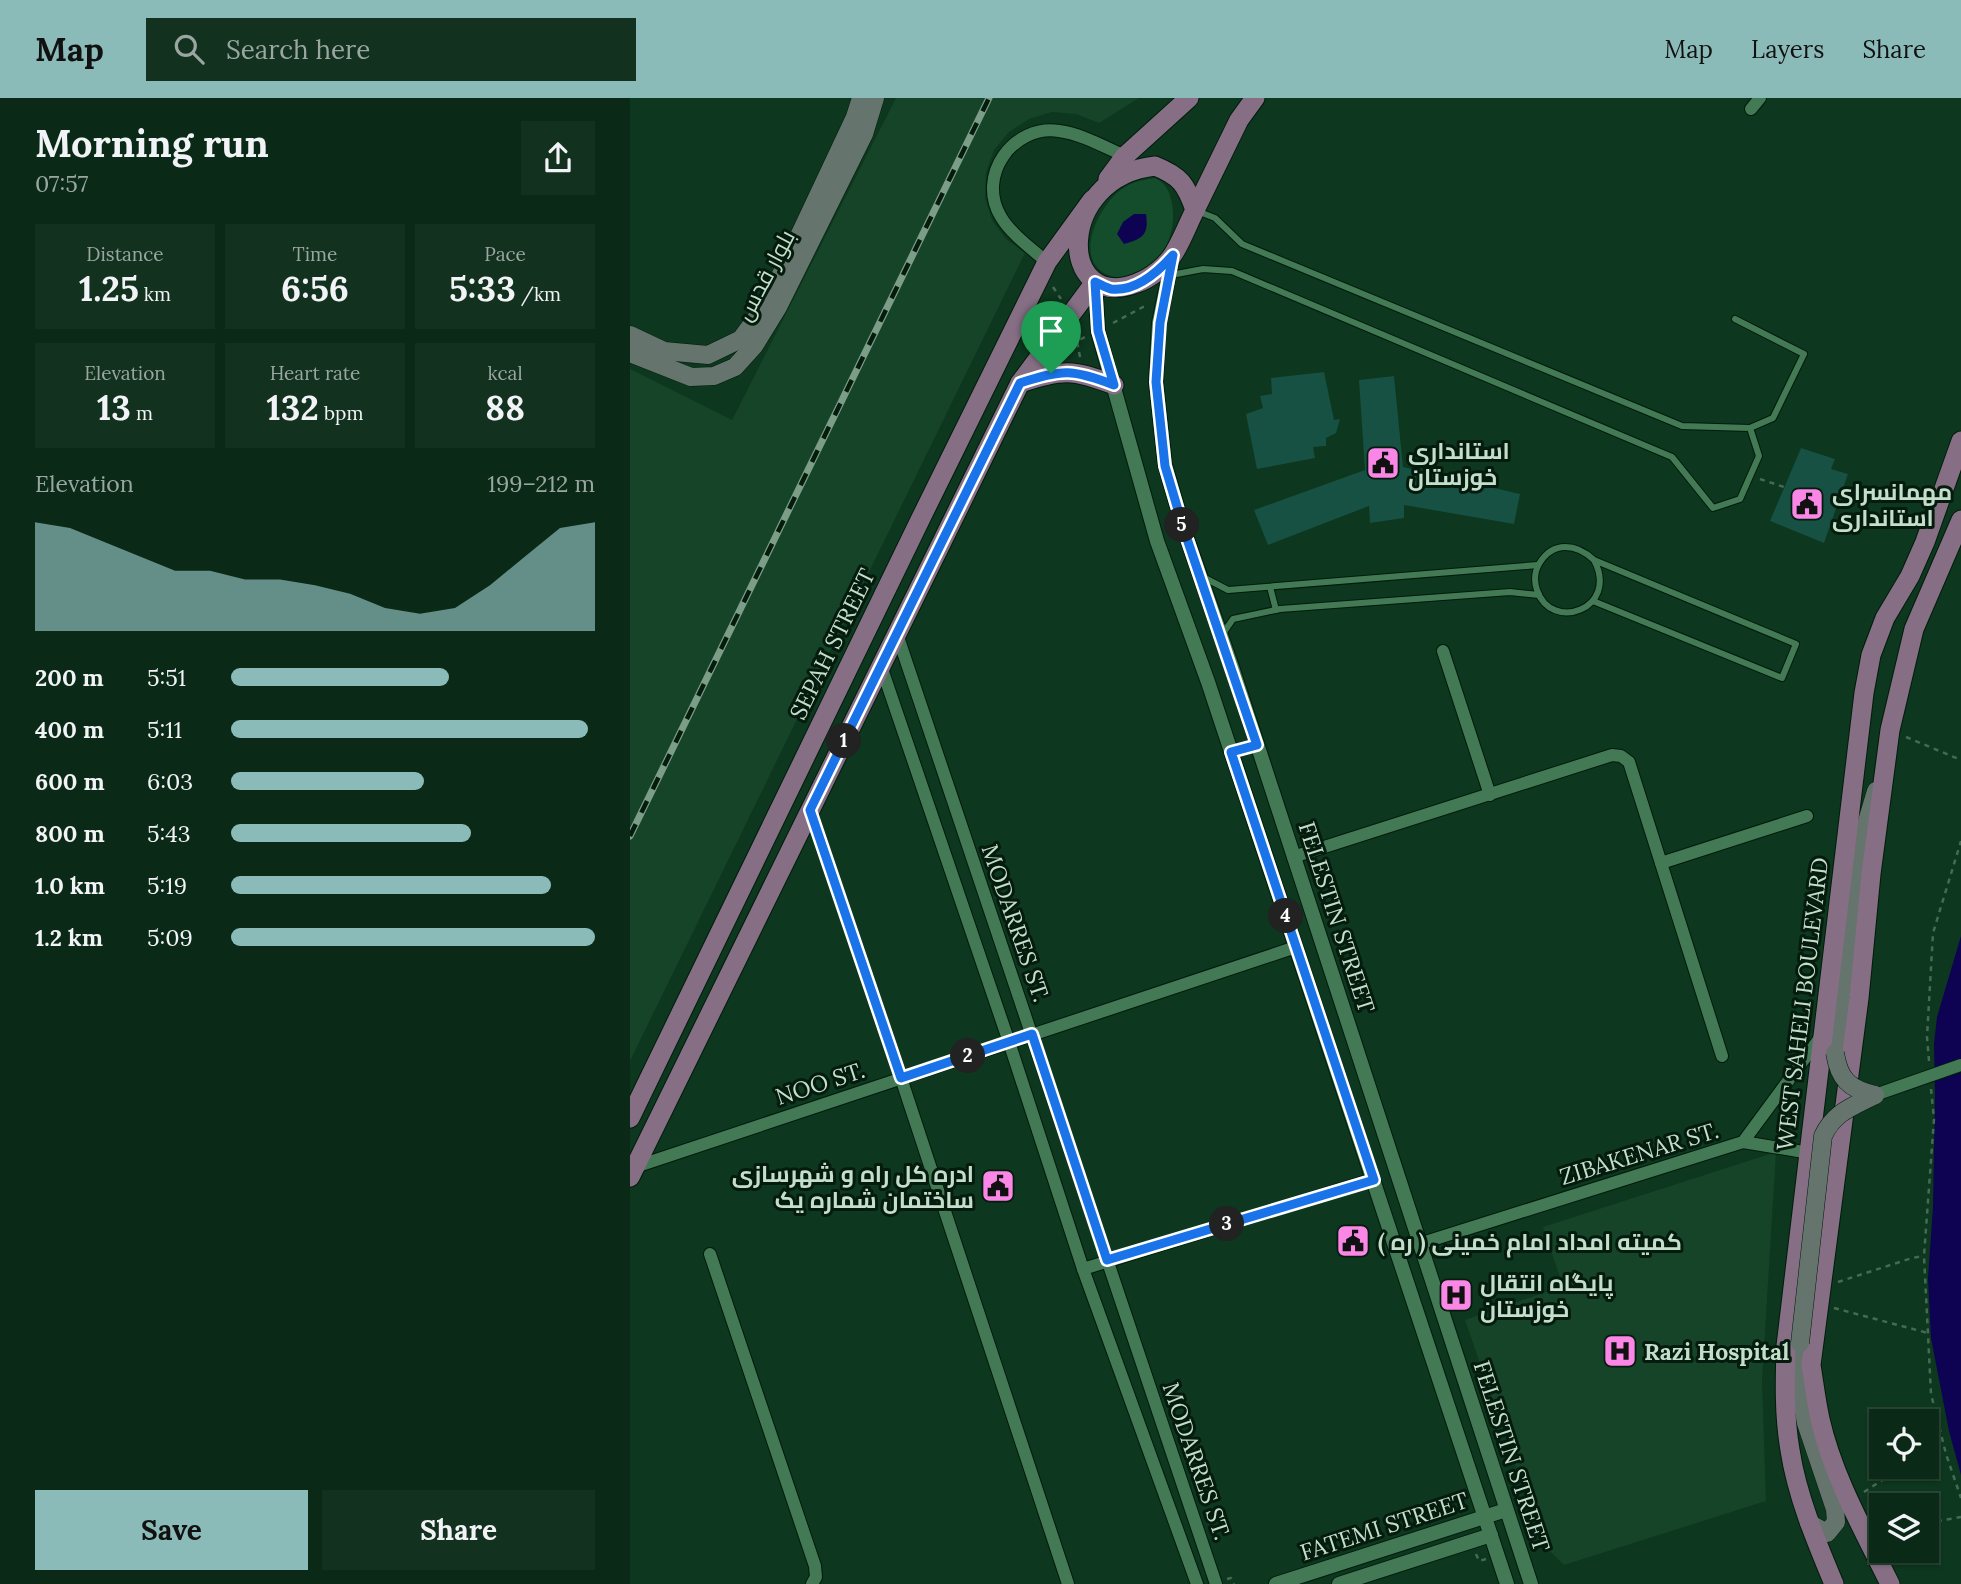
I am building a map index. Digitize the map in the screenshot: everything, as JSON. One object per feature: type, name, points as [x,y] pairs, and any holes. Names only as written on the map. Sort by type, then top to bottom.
[{"type":"main road","name":"بلوار قدس","points":[[630,335],[664,351],[708,355],[741,339],[768,302],[855,117],[861,98]]},
{"type":"main road","name":"بلوار قدس","points":[[630,352],[691,377],[714,376],[735,367],[754,346],[778,307],[864,134],[876,98]]},
{"type":"main road","points":[[1189,98],[1125,156],[1096,195],[1081,223],[1079,253],[1083,270],[1095,282],[1111,289],[1128,287],[1155,273],[1173,255],[1239,120],[1255,98]]},
{"type":"main road","points":[[1096,195],[1123,173],[1137,167],[1155,166],[1171,172],[1185,184],[1195,210]]},
{"type":"main road","name":"SEPAH STREET","points":[[630,1118],[1047,262],[1096,195]]},
{"type":"main road","points":[[633,1172],[1020,383],[1095,282]]},
{"type":"main road","points":[[1020,383],[1051,373],[1084,373],[1114,385]]},
{"type":"main road","name":"WEST SAHELI BOULEVARD","points":[[1834,1584],[1809,1523],[1790,1451],[1784,1399],[1786,1346],[1862,707],[1871,655],[1885,618],[1910,576],[1925,542],[1961,441]]},
{"type":"main road","points":[[1890,1584],[1850,1501],[1828,1446],[1820,1419],[1811,1365],[1859,998],[1871,874],[1890,730],[1914,629],[1961,520]]},
{"type":"main road","points":[[1875,1095],[1859,1091],[1846,1082],[1838,1068],[1835,1053],[1857,855],[1885,761]]},
{"type":"main road","points":[[1809,1523],[1827,1533],[1836,1522],[1835,1509],[1806,1423],[1799,1383],[1800,1343],[1824,1136],[1829,1124],[1839,1114],[1875,1095]]},
{"type":"main road","points":[[1800,1343],[1811,1365]]},
{"type":"main road","points":[[1826,1485],[1828,1446]]},
{"type":"street","points":[[1047,262],[1001,218],[993,197],[993,177],[1003,156],[1014,143],[1031,133],[1058,130],[1125,156]]},
{"type":"street","name":"FELESTIN STREET","points":[[1173,255],[1160,323],[1156,382],[1165,466],[1531,1584]]},
{"type":"street","name":"FELESTIN STREET","points":[[1095,282],[1098,331],[1157,541],[1231,752],[1507,1584]]},
{"type":"street","name":"MODARRES ST.","points":[[897,634],[1216,1584]]},
{"type":"street","points":[[1443,651],[1490,795]]},
{"type":"street","name":"MODARRES ST.","points":[[881,666],[1083,1269],[1197,1584]]},
{"type":"street","points":[[1231,752],[1257,745]]},
{"type":"street","points":[[1293,857],[1612,755],[1621,756],[1629,762],[1722,1056]]},
{"type":"street","points":[[810,810],[1068,1584]]},
{"type":"street","points":[[1661,863],[1807,816]]},
{"type":"street","name":"NOO ST.","points":[[633,1172],[901,1078],[1296,947]]},
{"type":"street","name":"ZIBAKENAR ST.","points":[[1419,1244],[1743,1142],[1824,1033]]},
{"type":"street","points":[[1875,1095],[1961,1065]]},
{"type":"street","points":[[1743,1142],[1810,1153]]},
{"type":"street","points":[[1083,1269],[1374,1180]]},
{"type":"street","points":[[710,1254],[815,1566],[816,1577],[812,1584]]},
{"type":"street","name":"FATEMI STREET","points":[[1276,1584],[1506,1510]]},
{"type":"street","name":"FATEMI STREET","points":[[1347,1583],[1491,1535]]},
{"type":"street","points":[[1520,1552],[1540,1584]]},
{"type":"lane","points":[[1195,210],[1215,218],[1242,244],[1682,426],[1751,428],[1773,418],[1804,354],[1735,318]]},
{"type":"lane","points":[[1169,276],[1203,269],[1232,271],[1672,457],[1713,508],[1740,499],[1759,456],[1751,428]]},
{"type":"lane","points":[[1564,547],[1576,547],[1594,559],[1600,569],[1601,581],[1599,592],[1593,601],[1575,612],[1555,610],[1546,604],[1539,595],[1535,576],[1538,565],[1545,556],[1564,547]]},
{"type":"lane","points":[[1593,601],[1782,678],[1796,644],[1594,559]]},
{"type":"lane","points":[[1200,575],[1228,590],[1538,565]]},
{"type":"lane","points":[[1270,587],[1276,610]]},
{"type":"lane","points":[[1221,637],[1233,619],[1276,610],[1510,592],[1539,595]]},
{"type":"path","points":[[1751,475],[1784,487]]},
{"type":"path","points":[[1890,730],[1961,760]]},
{"type":"path","points":[[1929,1064],[1927,1037],[1933,933],[1961,841]]},
{"type":"path","points":[[1930,1078],[1934,1119],[1924,1256],[1931,1394],[1961,1497]]},
{"type":"path","points":[[1821,1287],[1924,1256]]},
{"type":"path","points":[[1831,1307],[1928,1333]]},
{"type":"path","points":[[1939,1444],[1943,1442]]},
{"type":"path","points":[[1850,1501],[1884,1479]]},
{"type":"path","points":[[1939,1521],[1961,1517]]},
{"type":"shaded area","points":[[896,98],[1139,98],[1099,123],[1076,114],[1052,112],[1029,119],[1009,132],[994,150],[986,173],[985,197],[992,220],[1006,239],[1025,253],[630,1061],[630,369],[732,420]]},
{"type":"shaded area","points":[[1155,178],[1167,188],[1173,209],[1172,227],[1164,250],[1151,265],[1132,275],[1113,277],[1104,273],[1096,266],[1090,246],[1102,211],[1125,187]]},
{"type":"shaded area","points":[[1134,214],[1146,214],[1145,231],[1140,238],[1124,244],[1117,234],[1123,222]]},
{"type":"shaded area","points":[[1961,936],[1961,1475],[1949,1431],[1931,1338],[1928,1278],[1933,1207],[1934,1044],[1937,1017]]},
{"type":"shaded area","name":"Razi Hospital","points":[[1776,1152],[1762,1381],[1766,1501],[1564,1565],[1542,1543],[1465,1320],[1563,1286],[1543,1227]]},
{"type":"building","points":[[1324,372],[1334,420],[1340,419],[1336,433],[1326,438],[1326,446],[1313,447],[1315,458],[1257,469],[1246,414],[1263,408],[1260,396],[1272,394],[1271,378]]},
{"type":"building","name":"استانداری خوزستان","points":[[1394,376],[1403,467],[1520,494],[1514,524],[1404,505],[1404,518],[1370,523],[1369,506],[1268,545],[1254,510],[1365,470],[1359,380]]},
{"type":"building","name":"مهمانسرای استانداری","points":[[1801,448],[1835,459],[1831,469],[1848,474],[1824,543],[1770,521]]},
{"type":"railway","points":[[630,836],[989,98]]},
{"type":"place","name":"استانداری خوزستان","points":[[1383,463]]},
{"type":"place","name":"مهمانسرای استانداری","points":[[1807,504]]},
{"type":"place","name":"ادره کل راه و شهرسازی ساختمان شماره یک","points":[[998,1186]]},
{"type":"place","name":"کمیته امداد امام خمینی ( ره )","points":[[1353,1241]]},
{"type":"place","name":"پایگاه انتقال خوزستان","points":[[1456,1295]]},
{"type":"place","name":"Razi Hospital","points":[[1620,1351]]},
{"type":"route","points":[[1173,255],[1160,323],[1156,382],[1165,466],[1257,745],[1231,752],[1374,1180],[1107,1260],[1032,1034],[901,1078],[810,810],[1020,383],[1051,373],[1084,373],[1114,385],[1098,331],[1095,282],[1111,289],[1128,287],[1155,273],[1173,255]]}]
